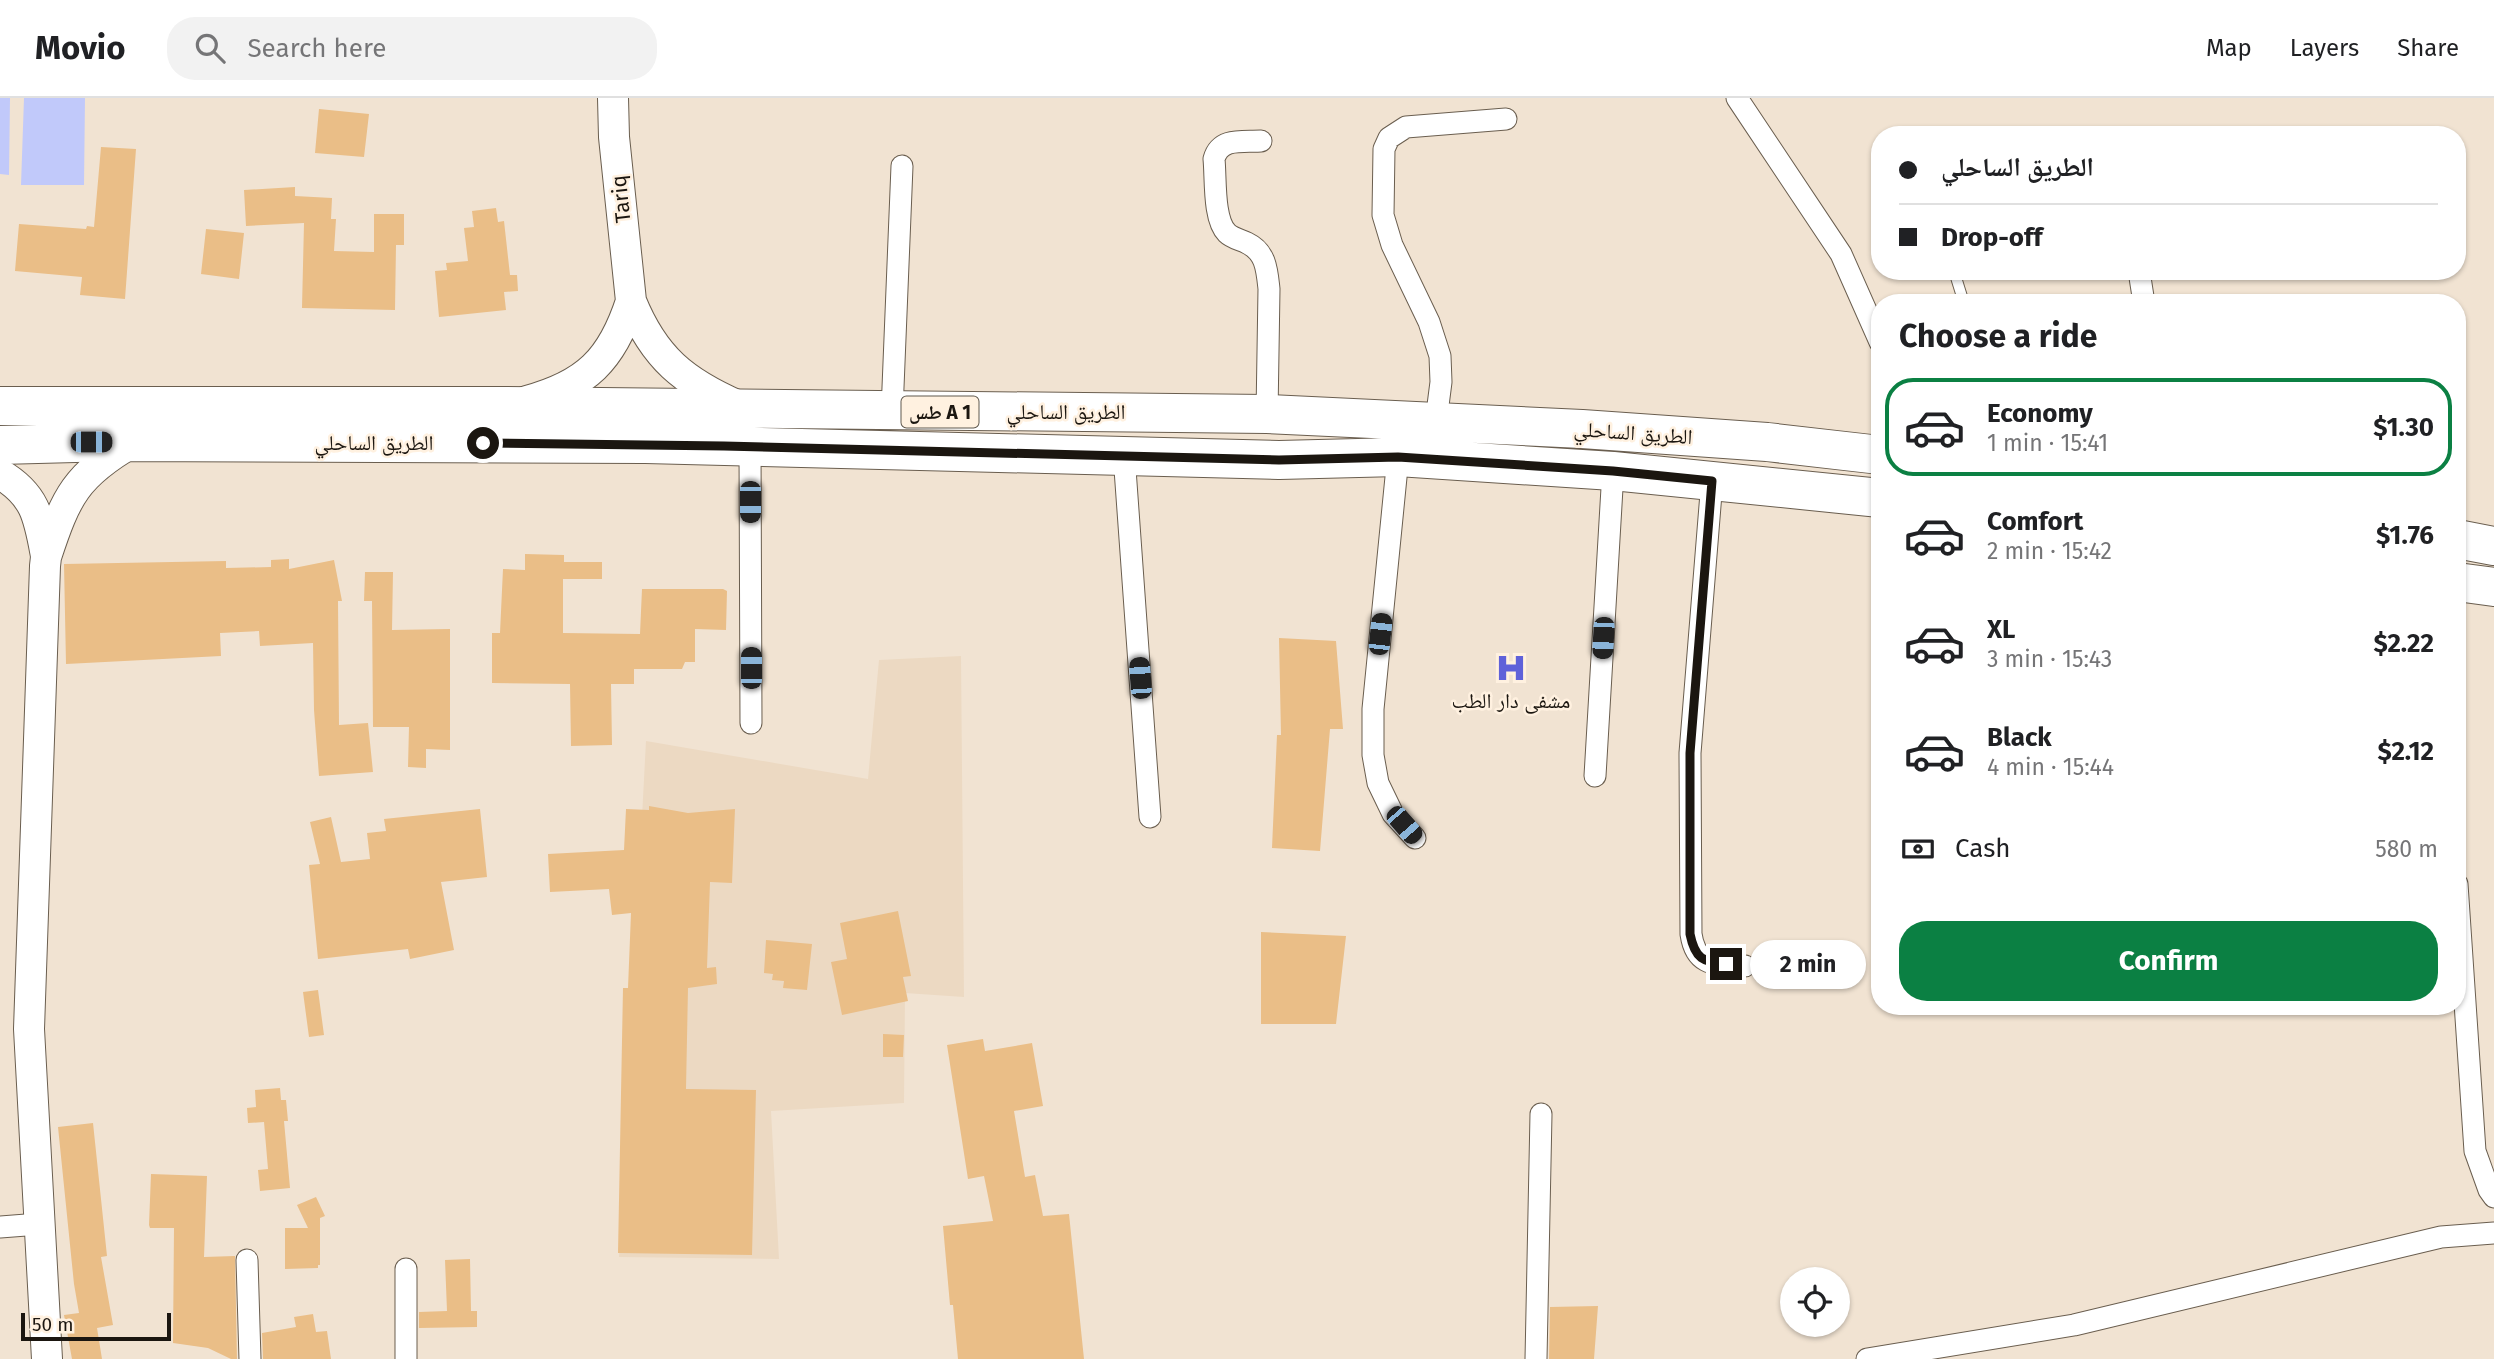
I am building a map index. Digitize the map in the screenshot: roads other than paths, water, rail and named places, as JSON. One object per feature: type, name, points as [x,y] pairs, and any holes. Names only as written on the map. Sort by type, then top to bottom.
[{"type":"highway","name":"الطريق الساحلي","points":[[0,406],[507,406],[1267,414],[1436,421],[1754,441],[1871,454]]},
{"type":"highway","name":"الطريق الساحلي","points":[[0,445],[134,442],[750,446],[1279,460],[1398,457],[1613,471],[1871,497]]},
{"type":"highway","points":[[2466,541],[2494,546]]},
{"type":"highway","points":[[2466,583],[2494,587]]},
{"type":"street","name":"Tariq","points":[[612,98],[631,301]]},
{"type":"street","points":[[1737,98],[1841,254],[1871,322]]},
{"type":"street","points":[[1436,421],[1441,382],[1440,356],[1429,322],[1392,245],[1383,215],[1384,149],[1389,138],[1406,127],[1506,120]]},
{"type":"street","points":[[1261,141],[1222,144],[1214,159],[1220,221],[1227,234],[1251,245],[1262,256],[1267,269],[1267,414]]},
{"type":"street","points":[[892,412],[902,166]]},
{"type":"street","points":[[507,406],[557,393],[597,365],[624,324],[631,301]]},
{"type":"street","points":[[631,301],[654,347],[672,367],[692,383],[744,409]]},
{"type":"street","points":[[46,557],[66,501],[96,466],[134,442]]},
{"type":"street","points":[[750,446],[751,723]]},
{"type":"street","points":[[1124,455],[1150,817]]},
{"type":"street","points":[[1398,457],[1373,709],[1373,755],[1378,783],[1394,814],[1415,838]]},
{"type":"street","points":[[1595,776],[1613,471]]},
{"type":"street","points":[[0,474],[19,486],[29,498],[41,528],[46,557],[29,1029],[47,1359]]},
{"type":"street","points":[[1712,481],[1690,753],[1690,934],[1692,946],[1707,963],[1745,966]]},
{"type":"street","points":[[2466,1015],[2475,1151],[2489,1191],[2494,1197]]},
{"type":"street","points":[[1536,1359],[1541,1114]]},
{"type":"street","points":[[0,1227],[39,1224]]},
{"type":"street","points":[[1867,1359],[1963,1351],[2441,1237],[2494,1233]]},
{"type":"street","points":[[247,1260],[250,1359]]},
{"type":"street","points":[[406,1269],[406,1359]]},
{"type":"place","name":"مشفى دار الطب","points":[[1511,668]]}]
